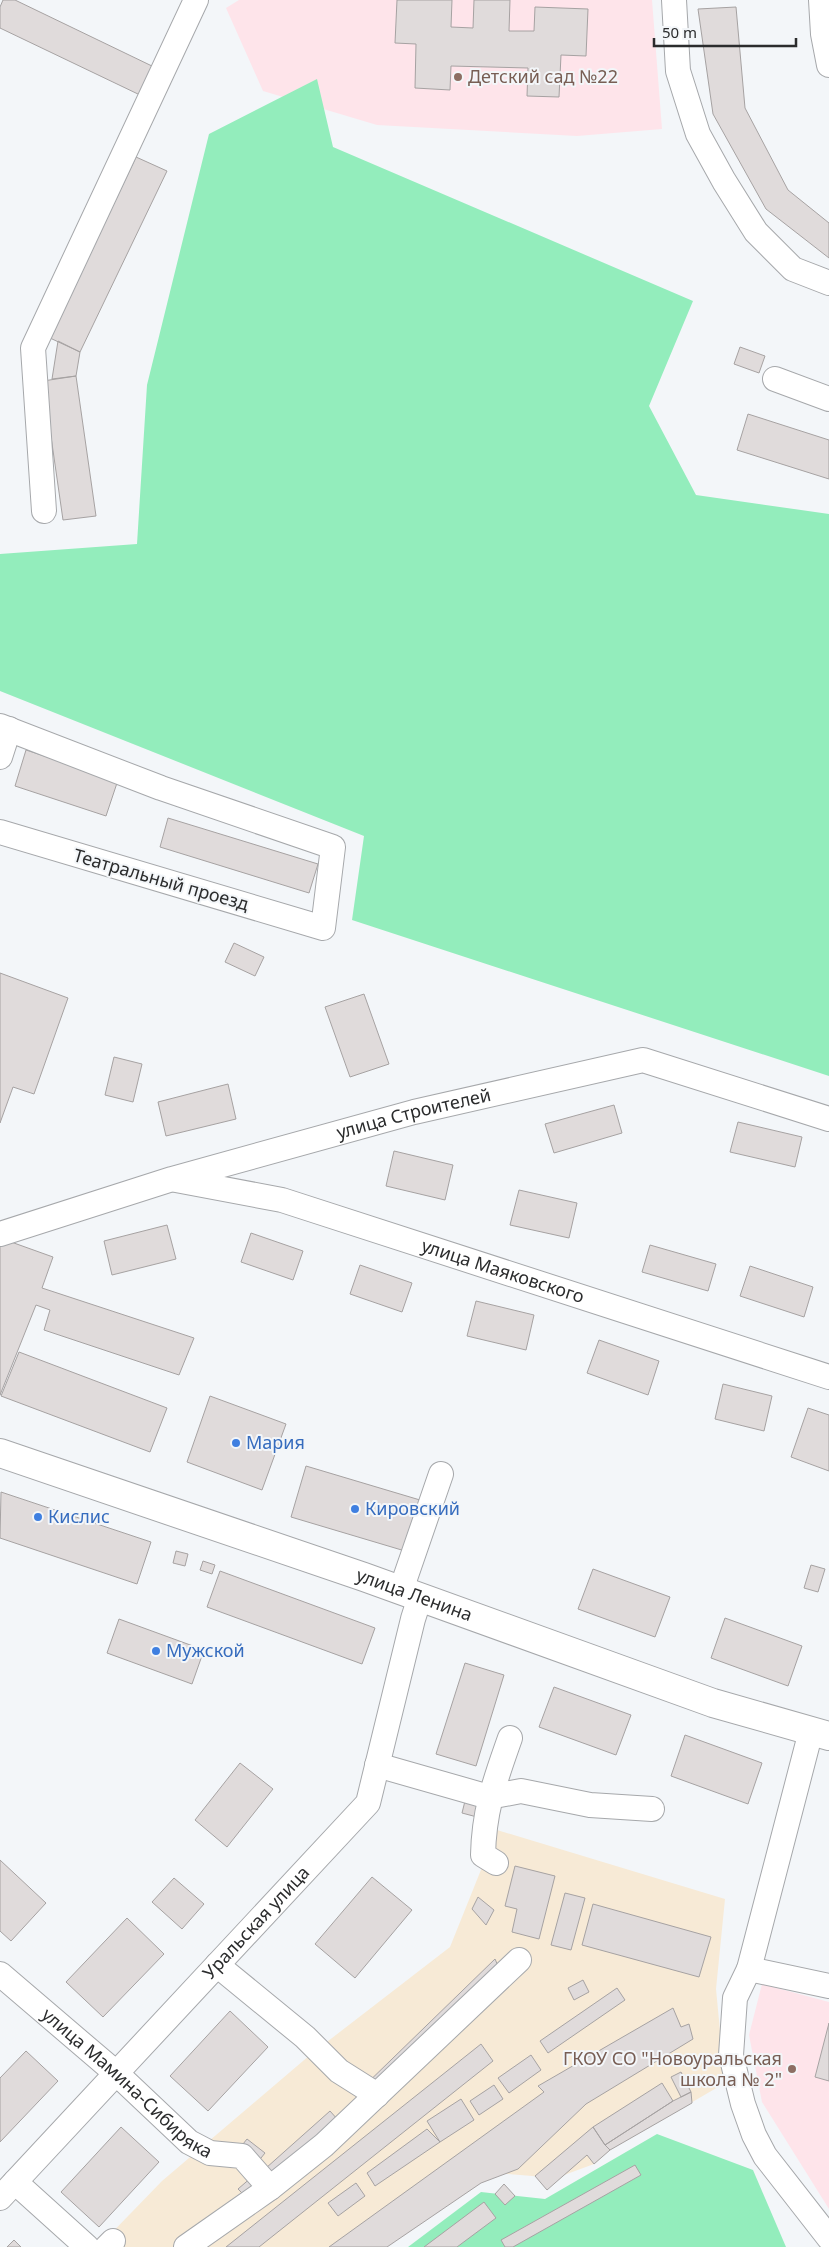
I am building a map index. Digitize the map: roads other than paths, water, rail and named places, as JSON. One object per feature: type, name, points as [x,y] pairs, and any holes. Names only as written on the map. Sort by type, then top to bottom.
[{"type":"main road","name":"улица Ленина","points":[[0,1453],[411,1594],[713,1703],[820,1734]]},
{"type":"street","points":[[44,511],[33,348],[196,0]]},
{"type":"street","points":[[674,0],[678,72],[698,134],[724,182],[756,232],[793,269],[829,283]]},
{"type":"street","points":[[821,0],[823,34],[829,66]]},
{"type":"street","points":[[775,379],[829,399]]},
{"type":"street","points":[[0,757],[5,727]]},
{"type":"street","name":"Театральный проезд","points":[[0,832],[323,928],[333,847],[161,788],[5,727]]},
{"type":"street","name":"улица Строителей","points":[[0,1234],[172,1179],[414,1112],[643,1060],[829,1120]]},
{"type":"street","name":"улица Маяковского","points":[[172,1179],[282,1200],[829,1377]]},
{"type":"street","name":"Уральская улица","points":[[8,2190],[368,1803],[411,1594],[441,1474]]},
{"type":"street","points":[[820,1734],[749,1969],[735,1998],[731,2055],[743,2104],[754,2135],[765,2156],[829,2238]]},
{"type":"street","points":[[496,1863],[483,1855],[484,1828],[489,1797],[510,1738]]},
{"type":"street","points":[[377,1765],[489,1797],[521,1791],[590,1805],[652,1809]]},
{"type":"street","points":[[186,2247],[270,2188],[324,2145],[519,1960]]},
{"type":"street","points":[[217,1965],[304,2036],[339,2071],[377,2095]]},
{"type":"street","points":[[749,1969],[829,1986]]},
{"type":"street","name":"улица Мамина-Сибиряка","points":[[0,1974],[116,2073],[189,2142],[210,2153],[242,2156],[270,2188]]},
{"type":"street","points":[[8,2190],[86,2247]]},
{"type":"place","name":"Детский сад №22","points":[[458,77]]},
{"type":"place","name":"Мария","points":[[236,1443]]},
{"type":"place","name":"Кировский","points":[[355,1509]]},
{"type":"place","name":"Кислис","points":[[38,1517]]},
{"type":"place","name":"Мужской","points":[[156,1651]]},
{"type":"place","name":"ГКОУ СО \"Новоуральская школа № 2\"","points":[[792,2069]]}]
